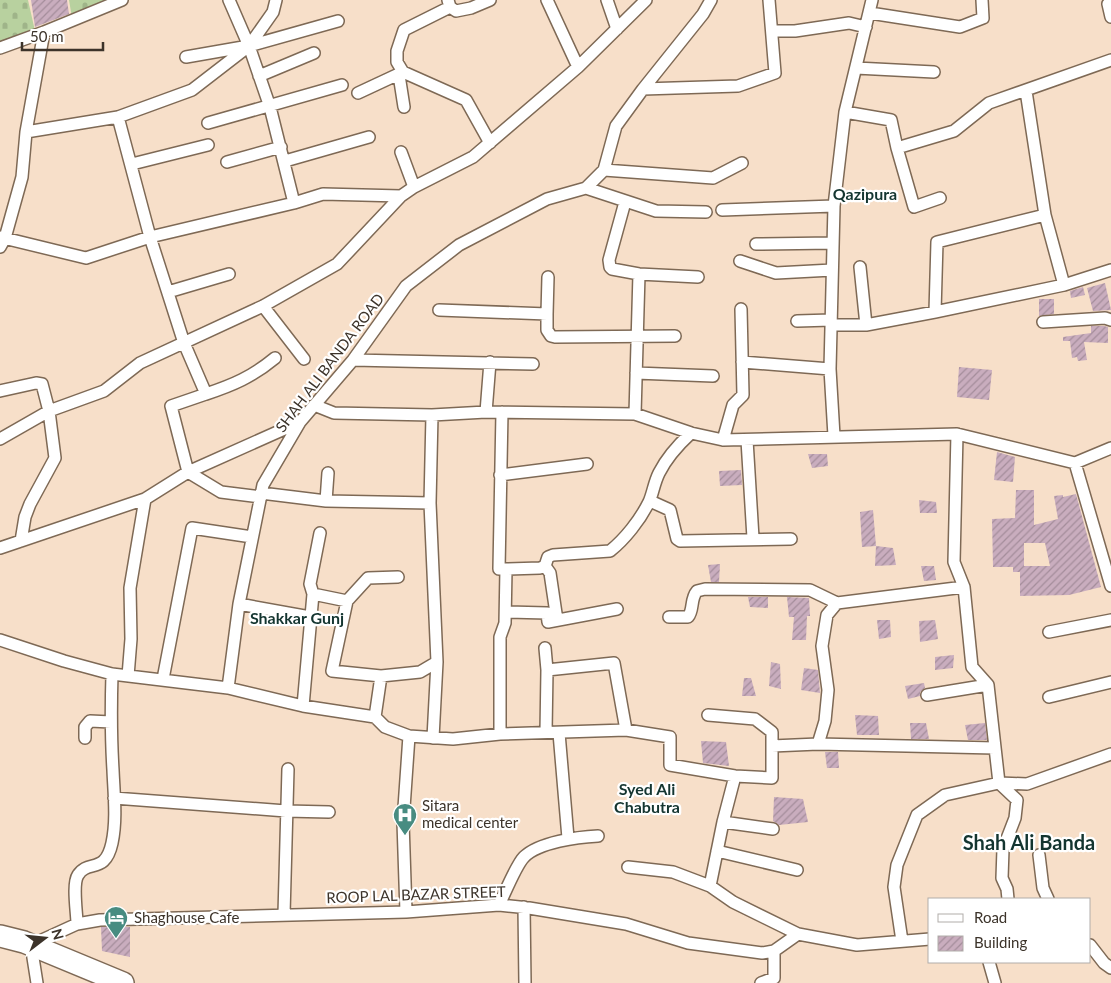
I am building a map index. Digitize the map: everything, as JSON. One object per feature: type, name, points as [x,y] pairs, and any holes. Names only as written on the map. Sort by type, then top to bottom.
[{"type":"highway","points":[[0,936],[31,945],[123,983]]},
{"type":"street","points":[[0,48],[122,0]]},
{"type":"street","points":[[230,0],[249,46],[270,106],[294,203]]},
{"type":"street","points":[[26,132],[118,117],[192,90],[249,46],[273,12],[276,0]]},
{"type":"street","points":[[404,107],[397,51],[404,30],[449,3],[456,11],[471,8],[490,0]]},
{"type":"street","points":[[547,0],[578,66]]},
{"type":"street","points":[[607,0],[617,29]]},
{"type":"street","points":[[0,439],[49,411],[104,390],[140,363],[263,306],[337,264],[401,196],[414,187],[473,157],[578,66],[646,0]]},
{"type":"street","points":[[706,212],[656,211],[586,188],[604,170],[616,126],[643,88],[703,14],[710,0]]},
{"type":"street","points":[[643,88],[738,86],[775,73],[769,0]]},
{"type":"street","points":[[834,436],[830,369],[834,206],[845,112],[872,0]]},
{"type":"street","points":[[870,13],[960,27],[984,18],[982,0]]},
{"type":"street","points":[[1111,2],[1108,4],[1111,17]]},
{"type":"street","points":[[186,58],[249,46],[338,21]]},
{"type":"street","points":[[772,31],[796,31],[850,23],[866,27]]},
{"type":"street","points":[[44,32],[26,132],[22,177],[2,240],[86,258],[150,237],[294,203],[323,194],[401,196]]},
{"type":"street","points":[[259,76],[314,52]]},
{"type":"street","points":[[897,148],[954,131],[990,104],[1111,60]]},
{"type":"street","points":[[856,68],[934,72]]},
{"type":"street","points":[[358,93],[401,74],[466,100],[490,143]]},
{"type":"street","points":[[208,123],[342,85]]},
{"type":"street","points":[[1026,91],[1045,215],[1064,285]]},
{"type":"street","points":[[845,112],[891,120],[914,206],[940,198]]},
{"type":"street","points":[[118,117],[150,237],[184,343],[206,394]]},
{"type":"street","points":[[285,161],[369,136]]},
{"type":"street","points":[[132,164],[208,145]]},
{"type":"street","points":[[227,162],[281,146]]},
{"type":"street","points":[[401,152],[414,187]]},
{"type":"street","points":[[604,170],[713,178],[742,162]]},
{"type":"street","name":"SHAH ALI BANDA ROAD","points":[[228,688],[239,604],[263,485],[300,422],[353,360],[406,286],[459,245],[547,199],[586,188]]},
{"type":"street","points":[[625,202],[609,264],[610,267],[614,270],[639,274],[698,277]]},
{"type":"street","points":[[722,210],[834,206]]},
{"type":"street","points":[[934,312],[936,242],[1045,215]]},
{"type":"street","points":[[756,244],[833,243]]},
{"type":"street","points":[[740,261],[776,273],[832,270]]},
{"type":"street","points":[[860,266],[866,325]]},
{"type":"street","points":[[797,321],[866,325],[1064,285],[1111,270]]},
{"type":"street","points":[[168,292],[229,274]]},
{"type":"street","points":[[635,414],[639,274]]},
{"type":"street","points":[[548,278],[547,330],[551,336],[675,336]]},
{"type":"street","points":[[263,306],[304,359]]},
{"type":"street","points":[[722,440],[733,405],[743,395],[741,309]]},
{"type":"street","points":[[439,310],[547,314]]},
{"type":"street","points":[[1043,322],[1105,318],[1111,320]]},
{"type":"street","points":[[275,358],[258,372],[233,385],[171,406],[188,472],[221,492],[326,501],[430,503]]},
{"type":"street","points":[[353,360],[533,364]]},
{"type":"street","points":[[486,412],[490,362]]},
{"type":"street","points":[[742,362],[830,369]]},
{"type":"street","points":[[636,373],[713,376]]},
{"type":"street","points":[[0,391],[36,383],[42,384],[49,411],[55,458],[30,504],[25,517],[21,541]]},
{"type":"street","points":[[314,405],[334,413],[432,415],[486,412],[635,414],[691,433],[722,440],[957,434],[1075,463],[1111,448]]},
{"type":"street","points":[[502,412],[498,569],[544,566]]},
{"type":"street","points":[[432,415],[430,503],[437,662],[433,738]]},
{"type":"street","points":[[0,548],[145,498],[188,472],[300,422]]},
{"type":"street","points":[[544,566],[548,557],[554,554],[610,552],[634,526],[650,501],[653,487],[664,464],[672,452],[691,433]]},
{"type":"street","points":[[957,434],[954,562],[964,587],[972,667],[988,685],[1000,783],[1016,800],[1015,818],[1003,849],[1002,878],[1008,889],[1008,898]]},
{"type":"street","points":[[748,440],[753,538]]},
{"type":"street","points":[[1075,463],[1111,586]]},
{"type":"street","points":[[500,475],[587,464]]},
{"type":"street","points":[[326,501],[328,473]]},
{"type":"street","points":[[128,676],[131,639],[130,588],[145,498]]},
{"type":"street","points":[[650,501],[670,510],[679,541],[753,538],[792,539]]},
{"type":"street","points":[[163,680],[192,528],[252,537]]},
{"type":"street","points":[[303,706],[313,594],[310,584],[320,533]]},
{"type":"street","points":[[544,566],[550,573],[557,620]]},
{"type":"street","points":[[500,734],[500,637],[506,623],[506,569]]},
{"type":"street","points":[[398,577],[368,578],[347,601],[332,671],[381,676],[420,672],[437,662]]},
{"type":"street","points":[[669,617],[688,617],[693,596],[697,591],[705,589],[810,590],[837,603],[964,587]]},
{"type":"street","points":[[313,594],[347,601]]},
{"type":"street","points":[[818,744],[825,721],[828,690],[822,646],[827,615],[837,603]]},
{"type":"street","points":[[239,604],[310,617]]},
{"type":"street","points":[[506,612],[547,613],[548,622],[617,609]]},
{"type":"street","points":[[1049,632],[1111,620]]},
{"type":"street","points":[[0,640],[64,661],[112,674],[228,688],[303,706],[375,717],[385,727],[409,736],[452,739],[500,734],[626,730],[670,737],[670,765],[735,776],[772,778],[772,732],[755,719],[708,715]]},
{"type":"street","points":[[545,648],[547,670],[546,732]]},
{"type":"street","points":[[547,670],[614,663],[626,730]]},
{"type":"street","points":[[77,924],[75,883],[78,875],[84,870],[102,864],[108,856],[114,834],[111,722],[112,674]]},
{"type":"street","points":[[375,717],[381,676]]},
{"type":"street","points":[[1049,697],[1111,682]]},
{"type":"street","points":[[927,695],[988,685]]},
{"type":"street","points":[[85,738],[85,727],[90,721],[111,722]]},
{"type":"street","points":[[559,733],[568,838]]},
{"type":"street","points":[[406,912],[403,822],[409,736]]},
{"type":"street","points":[[772,746],[818,744],[995,748]]},
{"type":"street","points":[[902,942],[894,887],[897,864],[917,815],[946,794],[1000,783],[1027,784],[1111,754]]},
{"type":"street","points":[[284,914],[288,769]]},
{"type":"street","points":[[710,886],[723,822],[735,776]]},
{"type":"street","points":[[114,798],[286,811],[330,812]]},
{"type":"street","points":[[723,822],[773,829]]},
{"type":"street","points":[[499,905],[523,858],[530,852],[568,838],[598,836]]},
{"type":"street","points":[[717,851],[797,870]]},
{"type":"street","points":[[1039,855],[1044,888],[1048,898]]},
{"type":"street","points":[[628,867],[673,872],[710,886],[733,902],[798,934],[856,945],[928,939]]},
{"type":"street","name":"ROOP LAL BAZAR STREET","points":[[31,945],[77,924],[100,920],[406,912],[499,905],[626,924],[688,943],[762,953],[774,951]]},
{"type":"street","points":[[524,908],[525,983]]},
{"type":"street","points":[[761,983],[774,978],[774,951],[798,934]]},
{"type":"street","points":[[31,945],[37,983]]},
{"type":"street","points":[[1091,946],[1104,964],[1111,968]]},
{"type":"street","points":[[989,963],[995,983]]},
{"type":"green space","points":[[0,0],[28,0],[35,31],[0,43]]},
{"type":"green space","points":[[69,0],[112,0],[72,18]]},
{"type":"building","points":[[31,0],[67,0],[69,14],[35,27]]},
{"type":"building","points":[[1105,283],[1111,310],[1093,311],[1087,288]]},
{"type":"building","points":[[1083,287],[1085,295],[1071,298],[1070,291]]},
{"type":"building","points":[[1039,299],[1054,299],[1054,314],[1039,316]]},
{"type":"building","points":[[1091,326],[1108,327],[1108,343],[1084,342],[1087,360],[1078,361],[1077,357],[1072,358],[1070,341],[1063,341],[1063,337],[1091,333]]},
{"type":"building","points":[[959,367],[992,370],[989,400],[957,397]]},
{"type":"building","points":[[997,452],[1015,457],[1013,482],[994,480]]},
{"type":"building","points":[[808,454],[827,454],[828,466],[812,468]]},
{"type":"building","points":[[741,470],[742,485],[720,486],[719,471]]},
{"type":"building","points":[[1016,490],[1034,490],[1034,525],[1058,519],[1054,496],[1063,495],[1063,497],[1076,494],[1101,587],[1069,595],[1020,596],[1020,572],[1013,572],[1013,567],[993,567],[992,519],[1015,518]],"holes":[[[1024,543],[1045,543],[1050,566],[1024,566]]]},
{"type":"building","points":[[919,500],[936,502],[937,513],[920,513]]},
{"type":"building","points":[[873,510],[876,546],[862,547],[860,512]]},
{"type":"building","points":[[876,546],[893,548],[896,565],[875,566]]},
{"type":"building","points":[[720,564],[719,582],[711,582],[708,565]]},
{"type":"building","points":[[921,566],[934,566],[936,580],[924,581]]},
{"type":"building","points":[[748,597],[768,597],[768,608],[750,607]]},
{"type":"building","points":[[787,597],[809,598],[810,616],[807,616],[806,640],[792,640],[794,617],[789,617]]},
{"type":"building","points":[[877,620],[890,620],[891,637],[879,639]]},
{"type":"building","points":[[935,620],[938,639],[920,642],[919,621]]},
{"type":"building","points":[[954,655],[953,668],[935,670],[935,657]]},
{"type":"building","points":[[771,662],[780,664],[781,689],[769,686]]},
{"type":"building","points":[[804,668],[818,670],[820,693],[801,690]]},
{"type":"building","points":[[744,678],[751,678],[756,696],[742,696]]},
{"type":"building","points":[[924,683],[925,688],[920,692],[920,696],[908,699],[905,686]]},
{"type":"building","points":[[855,715],[878,716],[879,735],[857,735]]},
{"type":"building","points":[[910,723],[926,723],[929,739],[911,739]]},
{"type":"building","points":[[985,723],[987,740],[968,740],[965,725]]},
{"type":"building","points":[[701,741],[726,742],[729,766],[703,763]]},
{"type":"building","points":[[825,752],[838,752],[839,768],[827,768]]},
{"type":"building","points":[[774,797],[803,799],[808,822],[779,825],[773,821]]},
{"type":"building","name":"Shaghouse Cafe","points":[[101,927],[130,927],[130,957],[102,951]]},
{"type":"place","name":"Sitara medical center","points":[[405,836]]},
{"type":"place","name":"Shaghouse Cafe","points":[[116,939]]},
{"type":"district","name":"Qazipura","points":[[865,194]]},
{"type":"district","name":"Shakkar Gunj","points":[[297,618]]},
{"type":"district","name":"Syed Ali Chabutra","points":[[647,798]]},
{"type":"district","name":"Shah Ali Banda","points":[[1029,843]]}]
